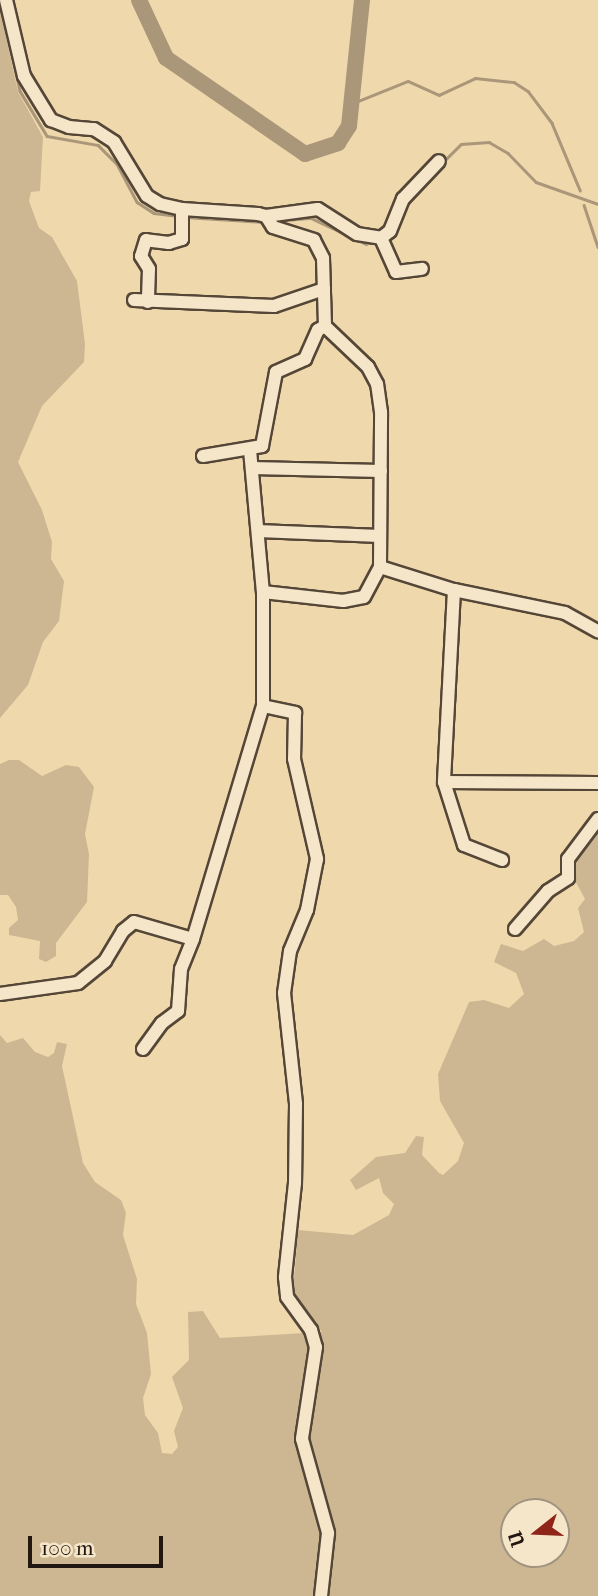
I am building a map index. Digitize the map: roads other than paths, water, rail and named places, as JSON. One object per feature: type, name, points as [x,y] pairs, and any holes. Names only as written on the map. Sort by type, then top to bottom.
[{"type":"street","points":[[6,0],[24,76],[51,120],[69,127],[94,129],[114,142],[147,196],[181,213],[269,220],[318,209],[357,234],[382,241]]},
{"type":"street","points":[[382,241],[390,231],[403,199],[439,161]]},
{"type":"street","points":[[148,302],[149,269],[141,256],[146,240],[169,243],[182,239],[181,213]]},
{"type":"street","points":[[263,592],[344,601],[364,597],[380,567],[381,471],[377,384],[368,367],[325,326],[323,258],[314,240],[269,220]]},
{"type":"street","points":[[382,241],[396,272],[422,268]]},
{"type":"street","points":[[134,300],[207,300],[221,306],[274,306],[324,289]]},
{"type":"street","points":[[202,457],[250,450],[266,440],[276,372],[305,359],[318,330],[325,326]]},
{"type":"street","points":[[143,1049],[162,1023],[178,1011],[181,970],[193,939],[263,706],[263,592],[250,450]]},
{"type":"street","points":[[252,468],[381,471]]},
{"type":"street","points":[[258,531],[380,536]]},
{"type":"street","points":[[380,567],[454,590],[565,613],[598,631]]},
{"type":"street","points":[[454,590],[444,782],[464,845],[502,860]]},
{"type":"street","points":[[263,706],[295,713],[294,759],[317,859],[307,910],[290,951],[284,993],[296,1104],[295,1184],[285,1277],[287,1297],[316,1347],[302,1439],[328,1533],[321,1596]]},
{"type":"street","points":[[444,782],[598,783]]},
{"type":"street","points":[[515,929],[548,891],[568,878],[569,859],[598,819]]},
{"type":"street","points":[[0,994],[78,983],[105,961],[123,931],[134,922],[193,939]]},
{"type":"waterway","points":[[139,0],[166,58],[305,154],[338,143],[349,126],[362,0]]},
{"type":"waterway","points":[[0,4],[3,11]]},
{"type":"waterway","points":[[8,35],[20,91],[47,136],[98,145],[117,164],[137,202],[154,213],[178,216]]},
{"type":"waterway","points":[[351,104],[408,81],[439,95],[475,78],[514,82],[528,91],[552,123],[580,190]]},
{"type":"waterway","points":[[443,162],[461,144],[489,142],[508,153],[536,182],[598,204]]},
{"type":"waterway","points":[[584,205],[598,247]]},
{"type":"waterway","points":[[185,217],[265,222]]},
{"type":"waterway","points":[[275,221],[311,218],[366,244],[378,244]]}]
